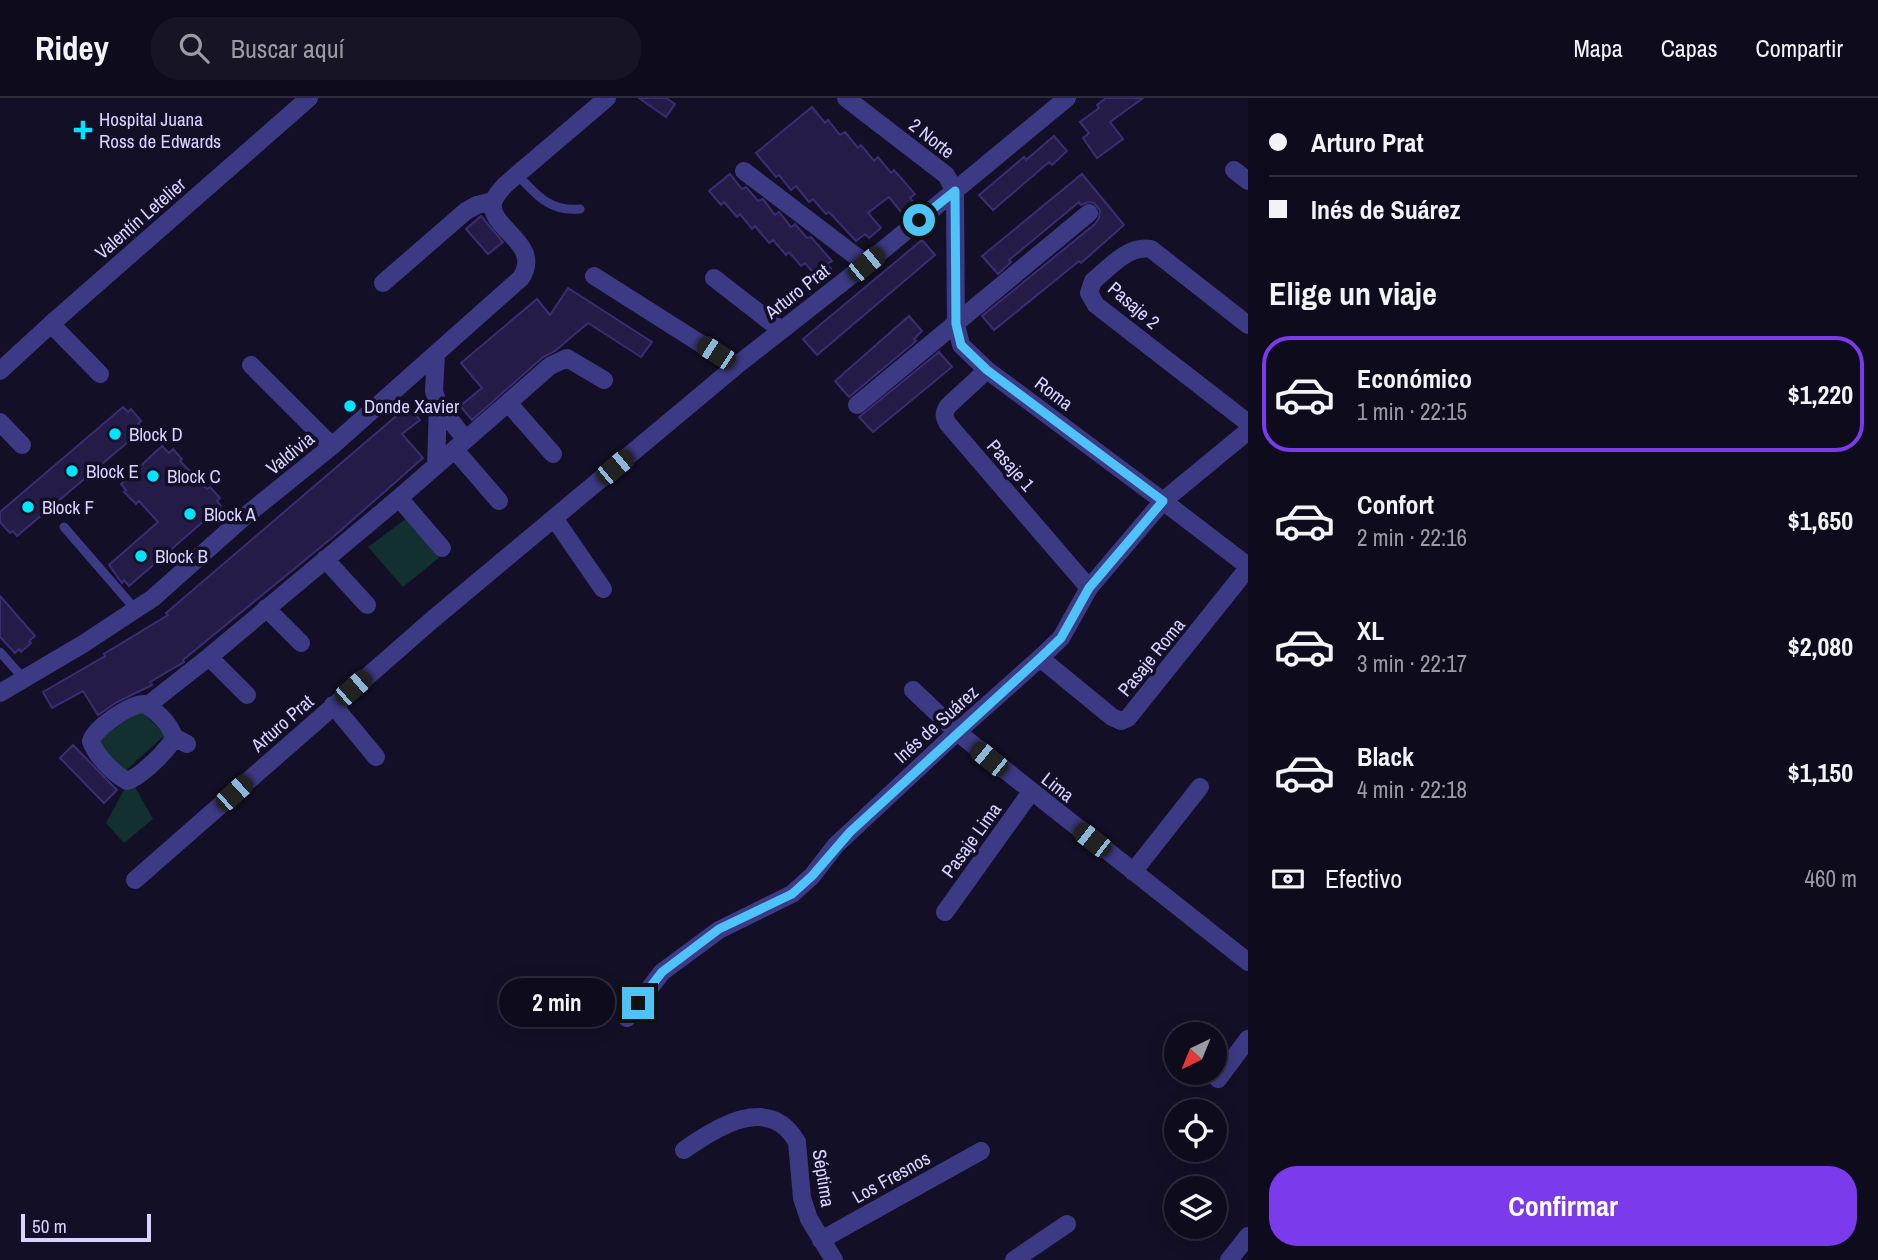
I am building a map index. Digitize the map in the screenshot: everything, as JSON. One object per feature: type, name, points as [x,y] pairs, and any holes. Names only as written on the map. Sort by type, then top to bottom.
[{"type":"street","name":"Valentín Letelier","points":[[0,371],[309,98]]},
{"type":"street","points":[[383,283],[466,211],[493,201],[517,174],[607,98]]},
{"type":"street","name":"2 Norte","points":[[846,98],[946,175],[955,191]]},
{"type":"street","name":"Arturo Prat","points":[[135,880],[333,705],[554,517],[1067,98]]},
{"type":"street","points":[[744,171],[866,264]]},
{"type":"street","name":"Roma","points":[[955,191],[956,324],[961,345],[987,370],[1248,567]]},
{"type":"street","name":"Valdivia","points":[[0,693],[83,644],[153,598],[244,517],[332,446],[521,278],[527,265],[525,252],[498,219],[493,201]]},
{"type":"street","points":[[857,405],[1089,213]]},
{"type":"street","name":"Pasaje 2","points":[[1248,326],[1151,249],[1136,248],[1093,281],[1090,287],[1089,293],[1096,304],[1248,424]]},
{"type":"street","points":[[594,276],[736,366]]},
{"type":"street","points":[[714,278],[781,330]]},
{"type":"street","points":[[51,324],[100,374]]},
{"type":"street","points":[[436,354],[436,466]]},
{"type":"street","points":[[148,705],[181,741],[172,743],[135,778],[127,780],[120,777],[94,750],[91,741],[97,730],[134,705],[148,705],[209,657],[509,404],[531,381],[560,360],[567,358],[604,380]]},
{"type":"street","points":[[251,365],[332,446]]},
{"type":"street","name":"Pasaje 1","points":[[987,370],[948,406],[944,417],[1089,588]]},
{"type":"street","points":[[438,404],[460,444],[499,501]]},
{"type":"street","points":[[509,404],[553,454]]},
{"type":"street","points":[[0,422],[22,444]]},
{"type":"street","name":"Inés de Suárez","points":[[627,1018],[662,972],[719,929],[792,894],[812,876],[836,845],[1061,638],[1089,588],[1163,501],[1248,430]]},
{"type":"street","points":[[399,498],[442,548]]},
{"type":"street","points":[[554,517],[603,589]]},
{"type":"street","points":[[325,559],[367,605]]},
{"type":"street","name":"Pasaje Roma","points":[[1040,658],[1112,718],[1121,721],[1135,711],[1248,567]]},
{"type":"street","points":[[266,608],[302,643]]},
{"type":"street","points":[[209,657],[247,695]]},
{"type":"street","name":"Lima","points":[[914,690],[957,732],[1248,962]]},
{"type":"street","points":[[333,705],[376,757]]},
{"type":"street","points":[[1133,872],[1200,787]]},
{"type":"street","name":"Pasaje Lima","points":[[945,912],[1031,792]]},
{"type":"street","points":[[1227,1067],[1248,1039]]},
{"type":"street","name":"Séptima","points":[[684,1150],[708,1134],[743,1119],[763,1115],[781,1125],[793,1134],[797,1142],[803,1198],[809,1219],[834,1260]]},
{"type":"street","name":"Los Fresnos","points":[[821,1240],[981,1151]]},
{"type":"street","points":[[1014,1260],[1067,1224]]},
{"type":"street","points":[[1229,1260],[1248,1236]]},
{"type":"lane","points":[[517,174],[549,205],[564,210],[580,209]]},
{"type":"lane","points":[[64,527],[136,610]]},
{"type":"lane","points":[[0,652],[23,678]]},
{"type":"green space","points":[[407,518],[440,557],[403,587],[368,547]]},
{"type":"green space","points":[[141,710],[165,735],[124,772],[97,740]]},
{"type":"green space","points":[[134,785],[153,819],[124,843],[106,823],[126,786]]},
{"type":"building","points":[[639,98],[666,98],[675,104],[666,117]]},
{"type":"building","points":[[1106,98],[1143,98],[1110,122],[1123,139],[1097,158],[1083,138],[1089,133],[1080,122],[1099,108],[1097,105]]},
{"type":"building","points":[[812,107],[825,123],[828,120],[840,135],[845,132],[858,148],[861,145],[874,161],[878,157],[891,173],[894,170],[915,194],[910,198],[914,203],[902,213],[889,197],[868,213],[881,228],[869,238],[865,234],[856,241],[813,199],[809,202],[796,186],[791,190],[779,175],[776,177],[756,153]]},
{"type":"building","points":[[1054,136],[1067,151],[1052,165],[1049,162],[993,210],[979,195]]},
{"type":"building","points":[[730,174],[742,189],[746,187],[758,201],[763,199],[775,215],[779,212],[791,227],[795,224],[807,238],[811,237],[832,261],[827,264],[831,269],[819,279],[805,263],[801,266],[789,252],[786,255],[773,240],[769,243],[755,226],[752,229],[740,214],[737,217],[724,202],[721,205],[709,191]]},
{"type":"building","points":[[1082,174],[1124,225],[1081,263],[1079,261],[994,330],[982,316],[1095,224],[1100,210],[1094,203],[1081,205],[1079,202],[1009,260],[1011,262],[998,274],[982,256]]},
{"type":"building","points":[[481,216],[503,242],[488,254],[466,229]]},
{"type":"building","points":[[922,240],[935,255],[817,355],[803,339]]},
{"type":"building","points":[[568,288],[652,342],[641,357],[588,323],[555,351],[543,357],[472,420],[460,406],[482,388],[461,363],[537,299],[550,315]]},
{"type":"building","points":[[909,316],[922,331],[914,339],[916,341],[849,397],[835,381]]},
{"type":"building","points":[[939,352],[952,367],[873,432],[859,417]]},
{"type":"building","points":[[408,406],[420,420],[402,434],[423,458],[333,537],[183,660],[184,662],[150,682],[152,685],[117,702],[98,715],[83,691],[52,708],[43,692],[168,615],[166,613]]},
{"type":"building","points":[[123,407],[128,412],[131,409],[141,421],[138,424],[142,430],[17,536],[13,531],[10,533],[0,522],[0,512]]},
{"type":"building","points":[[162,446],[169,453],[173,449],[182,459],[180,461],[202,484],[207,489],[210,487],[220,498],[217,501],[221,506],[129,586],[124,580],[122,583],[109,565],[158,522],[139,501],[136,504],[124,492],[126,490],[121,484]]},
{"type":"building","points":[[0,596],[35,636],[21,652],[19,649],[15,653],[0,637]]},
{"type":"building","points":[[73,745],[117,790],[104,803],[60,758]]},
{"type":"place","name":"Hospital Juana Ross de Edwards","points":[[83,130]]},
{"type":"place","name":"Donde Xavier","points":[[350,406]]},
{"type":"place","name":"Block D","points":[[115,434]]},
{"type":"place","name":"Block E","points":[[72,471]]},
{"type":"place","name":"Block C","points":[[153,476]]},
{"type":"place","name":"Block F","points":[[28,507]]},
{"type":"place","name":"Block A","points":[[190,514]]},
{"type":"place","name":"Block B","points":[[141,556]]},
{"type":"route","points":[[638,1003],[662,972],[719,929],[792,894],[812,876],[836,845],[1061,638],[1089,588],[1163,501],[987,370],[961,345],[956,324],[955,191],[919,220]]}]
